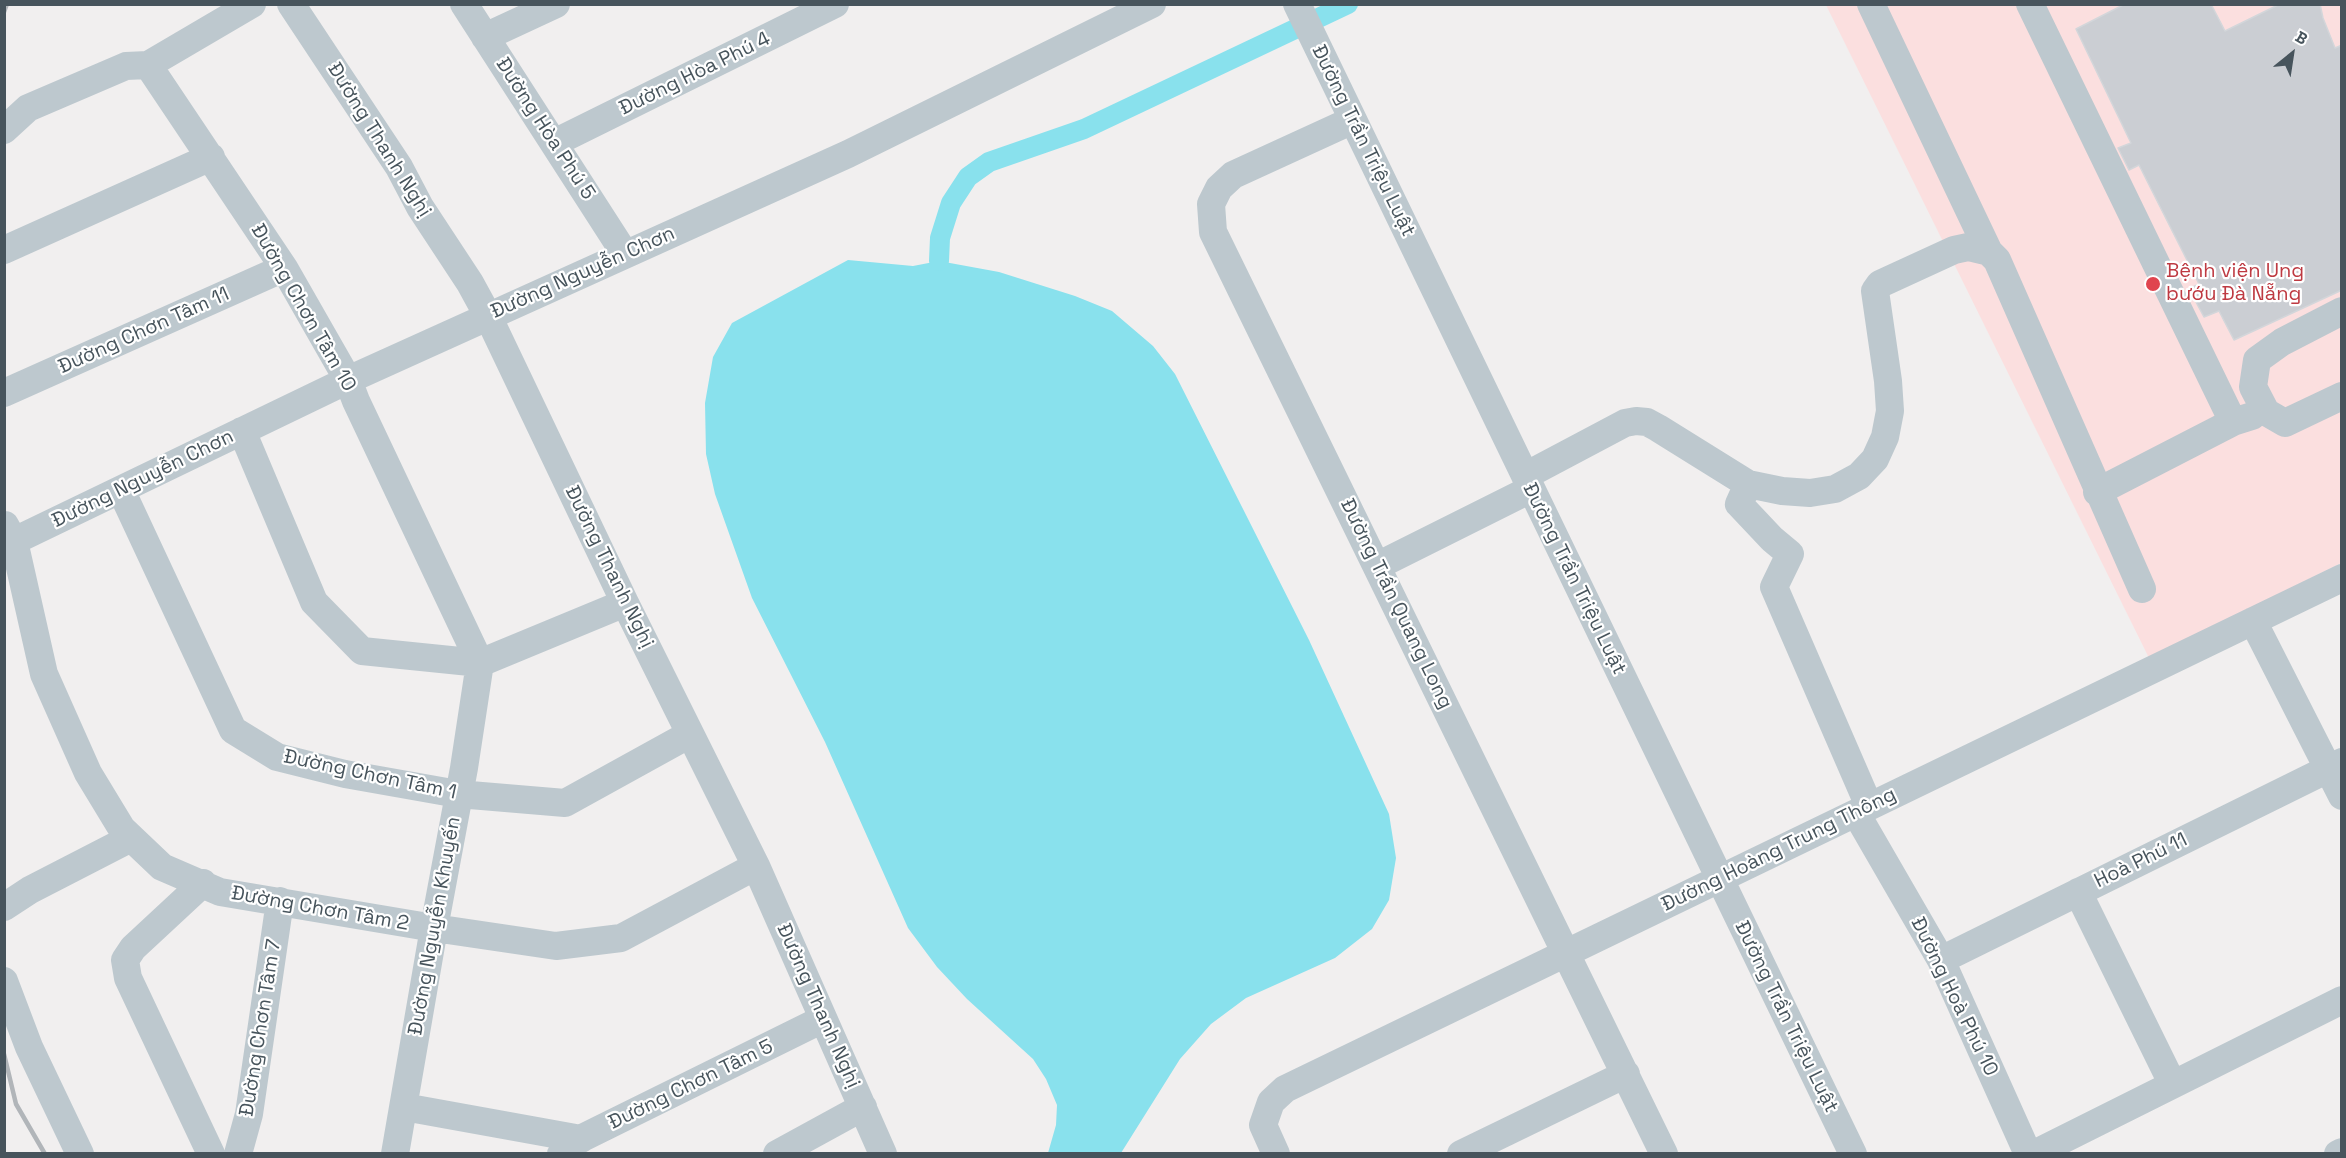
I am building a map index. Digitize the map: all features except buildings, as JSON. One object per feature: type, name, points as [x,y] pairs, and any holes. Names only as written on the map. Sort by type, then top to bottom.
[{"type":"street","points":[[4,130],[28,108],[126,66],[148,65],[252,4]]},
{"type":"street","name":"Đường Thanh Nghị","points":[[291,4],[399,168],[420,207],[470,283],[488,316],[625,603],[756,866],[883,1154]]},
{"type":"street","name":"Đường Hòa Phú 5","points":[[464,4],[625,255]]},
{"type":"street","points":[[485,37],[556,4]]},
{"type":"street","name":"Đường Hòa Phú 4","points":[[554,143],[835,4]]},
{"type":"street","name":"Đường Trần Triệu Luật","points":[[1298,4],[1853,1154]]},
{"type":"street","points":[[1871,4],[1989,252],[1997,260],[2097,492],[2142,589]]},
{"type":"street","points":[[2030,4],[2233,422]]},
{"type":"street","name":"Đường Nguyễn Chơn","points":[[9,533],[121,490],[348,380],[848,154],[1147,6]]},
{"type":"street","name":"Đường Chơn Tâm 10","points":[[148,65],[284,268],[348,380],[480,663]]},
{"type":"street","name":"Đường Trần Quang Long","points":[[1353,120],[1233,175],[1219,188],[1211,204],[1213,232],[1665,1154]]},
{"type":"street","points":[[4,250],[211,157]]},
{"type":"street","points":[[1377,566],[1528,483],[1625,423],[1636,420],[1647,422],[1658,428],[1748,484],[1782,491],[1810,493],[1835,489],[1859,476],[1875,459],[1885,437],[1890,411],[1888,381],[1874,295],[1877,287],[1954,250],[1968,247],[1989,252]]},
{"type":"street","name":"Đường Chơn Tâm 11","points":[[4,393],[284,268]]},
{"type":"street","points":[[2342,311],[2282,342],[2257,360],[2253,387],[2266,412],[2285,423],[2342,396]]},
{"type":"street","points":[[2097,492],[2233,422],[2266,412]]},
{"type":"street","points":[[242,431],[314,602],[362,651],[480,663],[625,603]]},
{"type":"street","name":"Đường Hoà Phú 10","points":[[1748,484],[1739,504],[1772,539],[1790,554],[1774,587],[1862,810],[1941,960],[2028,1154]]},
{"type":"street","name":"Đường Chơn Tâm 1","points":[[121,490],[233,730],[277,757],[345,774],[458,794],[565,803],[690,734]]},
{"type":"street","name":"Đường Chơn Tâm 2","points":[[9,533],[44,674],[88,773],[122,829],[162,867],[220,892],[556,946],[621,938],[756,866]]},
{"type":"street","name":"Đường Hoàng Trung Thông","points":[[1276,1154],[1263,1125],[1271,1102],[1285,1089],[2342,578]]},
{"type":"street","points":[[2253,621],[2335,766],[2342,796]]},
{"type":"street","name":"Đường Nguyễn Khuyến","points":[[396,1154],[464,768],[480,663]]},
{"type":"street","name":"Hoà Phú 11","points":[[1941,960],[2335,766]]},
{"type":"street","points":[[4,907],[30,890],[131,838]]},
{"type":"street","points":[[203,883],[140,941],[125,960],[128,978],[211,1154]]},
{"type":"street","points":[[2078,892],[2172,1083]]},
{"type":"street","name":"Đường Chơn Tâm 7","points":[[238,1154],[249,1114],[280,901]]},
{"type":"street","points":[[4,981],[29,1047],[80,1154]]},
{"type":"street","points":[[2034,1154],[2342,1000]]},
{"type":"street","name":"Đường Chơn Tâm 5","points":[[571,1146],[823,1019]]},
{"type":"street","points":[[1461,1154],[1626,1074]]},
{"type":"street","points":[[404,1107],[571,1146]]},
{"type":"street","points":[[777,1154],[863,1107]]},
{"type":"shaded area","name":"Bệnh viện Ung bướu Đà Nẵng","points":[[1826,5],[2341,5],[2341,563],[2149,658]]},
{"type":"water","points":[[848,260],[913,266],[939,261],[999,272],[1075,296],[1112,311],[1153,346],[1175,374],[1309,640],[1389,814],[1396,858],[1389,900],[1372,929],[1335,958],[1246,998],[1211,1024],[1180,1059],[1121,1153],[1048,1153],[1056,1125],[1057,1105],[1046,1079],[1033,1059],[967,999],[937,967],[908,928],[825,742],[752,598],[715,494],[706,454],[705,403],[713,357],[732,323]]},
{"type":"waterway","points":[[939,261],[940,238],[951,203],[968,177],[989,162],[1084,129],[1348,4]]},
{"type":"railway","points":[[4,12],[7,4]]},
{"type":"railway","points":[[4,1054],[16,1104],[45,1154]]},
{"type":"place","name":"Bệnh viện Ung bướu Đà Nẵng","points":[[2153,284]]}]
